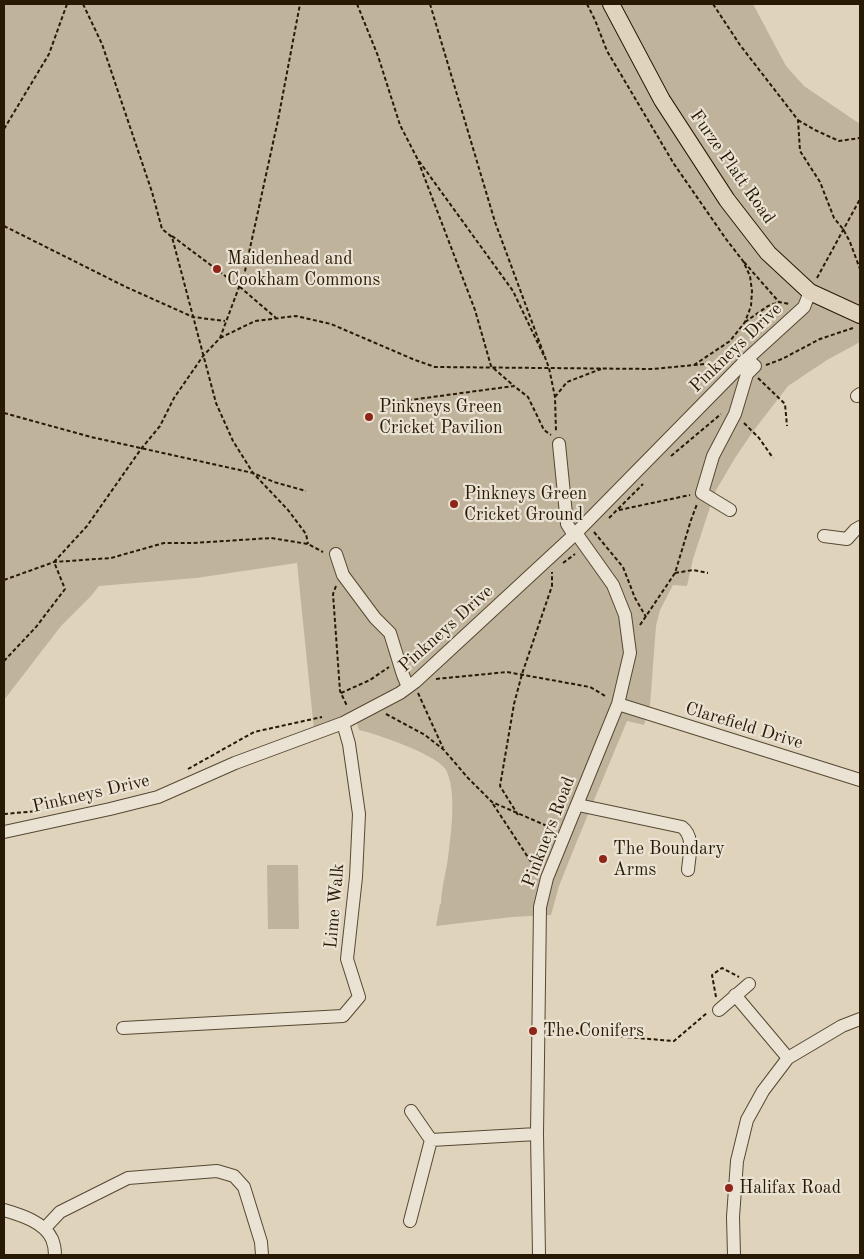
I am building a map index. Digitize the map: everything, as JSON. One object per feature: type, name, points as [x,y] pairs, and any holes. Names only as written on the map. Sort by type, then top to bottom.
[{"type":"main road","name":"Furze Platt Road","points":[[611,4],[662,100],[727,200],[768,253],[807,299],[857,321]]},
{"type":"street","name":"Pinkneys Drive","points":[[4,832],[110,810],[158,797],[236,763],[343,723],[371,707],[412,688],[751,365],[807,299]]},
{"type":"street","points":[[730,510],[702,493],[713,456],[751,365]]},
{"type":"street","name":"Pinkneys Road","points":[[540,1255],[537,1134],[540,907],[547,878],[618,704],[630,658],[630,639],[625,615],[613,585],[567,524],[559,444]]},
{"type":"street","points":[[824,536],[847,539],[857,528]]},
{"type":"street","points":[[332,555],[343,575],[375,618],[390,633],[402,675],[412,688]]},
{"type":"street","name":"Clarefield Drive","points":[[618,704],[860,780]]},
{"type":"street","name":"Lime Walk","points":[[123,1028],[343,1016],[359,997],[347,960],[356,877],[359,814],[349,744],[343,723]]},
{"type":"street","points":[[578,804],[682,827],[688,834],[690,842],[688,870]]},
{"type":"street","points":[[719,1010],[749,984]]},
{"type":"street","points":[[735,995],[788,1058]]},
{"type":"street","points":[[734,1255],[733,1217],[737,1161],[747,1120],[763,1091],[788,1058],[842,1026],[860,1019]]},
{"type":"street","points":[[410,1221],[430,1140],[411,1111]]},
{"type":"street","points":[[430,1140],[537,1134]]},
{"type":"street","points":[[45,1228],[60,1212],[128,1178],[217,1171],[234,1176],[244,1187],[261,1242],[262,1255]]},
{"type":"street","points":[[4,1210],[18,1214],[45,1228],[53,1240],[56,1255]]},
{"type":"path","points":[[4,129],[49,54],[67,4]]},
{"type":"path","points":[[83,4],[102,44],[152,192],[162,229],[172,237],[216,403],[233,441],[253,473],[288,510],[306,534],[308,544]]},
{"type":"path","points":[[220,338],[245,271],[276,130],[300,4]]},
{"type":"path","points":[[357,4],[378,56],[400,126],[417,158],[475,310],[491,366],[528,397],[544,430],[553,436],[559,444]]},
{"type":"path","points":[[430,4],[495,222],[549,368],[555,396],[556,430],[559,444]]},
{"type":"path","points":[[587,4],[607,51],[674,164],[726,239],[780,302]]},
{"type":"path","points":[[713,4],[740,45],[798,120],[838,141],[860,138]]},
{"type":"path","points":[[798,120],[800,151],[820,182],[834,218],[843,230],[860,269]]},
{"type":"path","points":[[417,158],[513,291],[549,368]]},
{"type":"path","points":[[692,366],[730,341],[745,322],[768,306],[780,302],[807,299],[860,199]]},
{"type":"path","points":[[4,226],[126,287],[193,317],[226,322]]},
{"type":"path","points":[[162,229],[276,318]]},
{"type":"path","points":[[743,260],[750,276],[752,291],[751,306],[745,322]]},
{"type":"path","points":[[54,562],[87,526],[141,449],[160,426],[174,398],[203,356],[220,338],[255,321],[296,316],[331,324],[435,367],[491,366],[653,369],[692,366],[768,365],[857,321]]},
{"type":"path","points":[[751,365],[785,404],[787,426]]},
{"type":"path","points":[[555,396],[567,382],[603,368]]},
{"type":"path","points":[[395,402],[514,386]]},
{"type":"path","points":[[665,461],[731,412],[759,438],[773,458]]},
{"type":"path","points":[[4,413],[91,437],[253,473],[274,482],[306,491]]},
{"type":"path","points":[[606,521],[619,510],[648,478]]},
{"type":"path","points":[[619,510],[702,493]]},
{"type":"path","points":[[630,639],[676,573],[691,520],[702,493]]},
{"type":"path","points":[[600,526],[593,532],[624,567],[635,598],[646,616]]},
{"type":"path","points":[[4,580],[54,562],[112,558],[164,543],[270,538],[308,544],[332,555]]},
{"type":"path","points":[[4,661],[36,627],[65,589],[54,562]]},
{"type":"path","points":[[676,573],[694,570],[708,572]]},
{"type":"path","points":[[518,815],[500,786],[514,704],[522,674],[552,586],[552,571]]},
{"type":"path","points":[[338,578],[333,594],[336,654],[341,693],[349,710]]},
{"type":"path","points":[[341,693],[370,680],[399,660]]},
{"type":"path","points":[[431,679],[507,672],[522,674],[590,687],[618,704]]},
{"type":"path","points":[[412,688],[444,750]]},
{"type":"path","points":[[371,707],[425,735],[444,750],[492,802],[537,871],[547,878]]},
{"type":"path","points":[[181,773],[254,732],[324,716]]},
{"type":"path","points":[[492,802],[518,815],[566,833]]},
{"type":"path","points":[[4,814],[40,811]]},
{"type":"path","points":[[538,1031],[674,1041],[711,1010],[719,1010]]},
{"type":"shaded area","points":[[4,4],[753,4],[786,66],[804,86],[860,124],[860,342],[827,360],[788,386],[754,430],[715,492],[693,559],[687,586],[673,585],[660,610],[656,626],[650,705],[644,725],[627,721],[559,886],[551,915],[512,917],[436,926],[452,825],[451,789],[446,770],[441,764],[420,752],[392,740],[359,730],[355,718],[314,730],[297,563],[196,578],[99,586],[61,626],[4,700]]},
{"type":"shaded area","points":[[267,865],[298,865],[299,929],[268,929]]},
{"type":"place","name":"Maidenhead and Cookham Commons","points":[[217,269]]},
{"type":"place","name":"Pinkneys Green Cricket Pavilion","points":[[369,417]]},
{"type":"place","name":"Pinkneys Green Cricket Ground","points":[[454,504]]},
{"type":"place","name":"The Boundary Arms","points":[[603,859]]},
{"type":"place","name":"The Conifers","points":[[533,1031]]},
{"type":"place","name":"Halifax Road","points":[[729,1188]]}]
